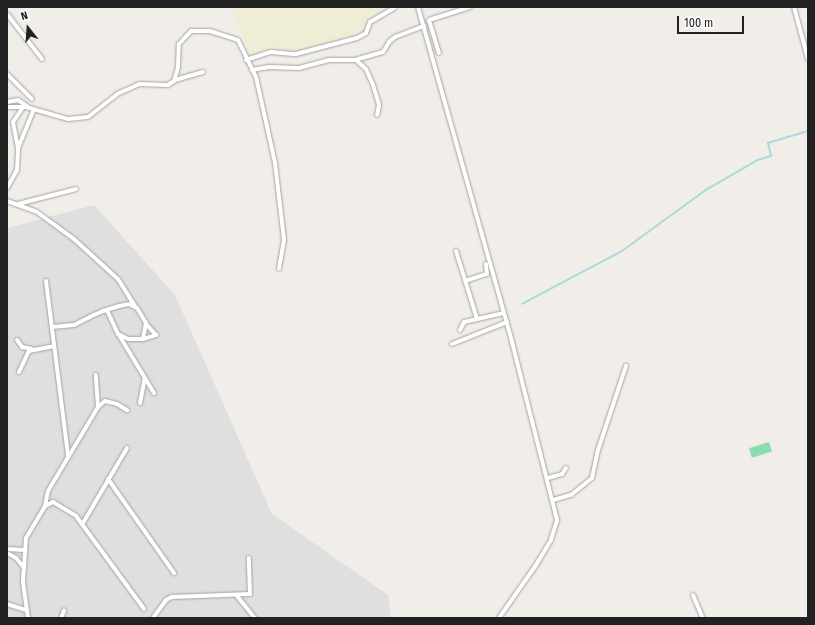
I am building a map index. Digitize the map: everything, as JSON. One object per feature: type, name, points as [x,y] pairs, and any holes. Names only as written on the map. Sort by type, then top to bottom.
[{"type":"street","points":[[418,7],[490,270],[507,322],[558,520],[551,540],[499,618]]},
{"type":"street","points":[[438,54],[429,20],[470,7]]},
{"type":"street","points":[[794,7],[808,59]]},
{"type":"street","points":[[246,60],[271,52],[296,54],[357,38],[366,33],[370,22],[394,8]]},
{"type":"street","points":[[7,14],[42,58]]},
{"type":"street","points":[[252,70],[269,67],[299,68],[329,60],[355,60],[383,52],[389,42],[395,37],[424,26]]},
{"type":"street","points":[[174,80],[178,67],[179,44],[191,31],[210,31],[238,40],[246,60],[256,77],[271,144],[280,196],[280,216],[284,240],[279,269]]},
{"type":"street","points":[[355,60],[361,62],[373,85],[380,105],[377,115]]},
{"type":"street","points":[[7,106],[23,107],[68,119],[88,117],[118,94],[139,84],[168,85],[174,80],[203,72]]},
{"type":"street","points":[[7,74],[32,99]]},
{"type":"street","points":[[7,102],[18,100],[31,109]]},
{"type":"street","points":[[7,188],[18,170],[18,148],[13,122],[23,107]]},
{"type":"street","points":[[18,148],[31,109]]},
{"type":"street","points":[[18,204],[76,189]]},
{"type":"street","points":[[7,201],[36,212],[74,239],[118,279],[146,324],[156,335],[143,339],[128,339],[118,334]]},
{"type":"street","points":[[456,251],[477,319]]},
{"type":"street","points":[[486,264],[490,270]]},
{"type":"street","points":[[465,281],[480,277],[490,270]]},
{"type":"street","points":[[46,281],[68,456]]},
{"type":"street","points":[[52,327],[74,326],[107,310],[125,304],[136,307]]},
{"type":"street","points":[[107,310],[118,334],[154,393]]},
{"type":"street","points":[[460,330],[462,324],[504,313]]},
{"type":"street","points":[[452,344],[507,322]]},
{"type":"street","points":[[143,339],[146,324]]},
{"type":"street","points":[[17,340],[22,347],[29,351]]},
{"type":"street","points":[[22,347],[34,348],[54,346]]},
{"type":"street","points":[[19,372],[29,351],[34,348]]},
{"type":"street","points":[[553,500],[575,493],[592,478],[598,450],[626,366]]},
{"type":"street","points":[[96,375],[98,408]]},
{"type":"street","points":[[140,403],[145,378]]},
{"type":"street","points":[[97,400],[117,404],[128,410]]},
{"type":"street","points":[[28,618],[26,610],[24,568],[26,538],[45,506],[47,493],[68,456],[98,408],[105,402]]},
{"type":"street","points":[[83,523],[127,448]]},
{"type":"street","points":[[548,478],[562,474],[566,468]]},
{"type":"street","points":[[108,480],[174,573]]},
{"type":"street","points":[[45,506],[53,502],[76,516],[83,523],[144,609]]},
{"type":"street","points":[[7,549],[25,550]]},
{"type":"street","points":[[7,553],[16,558],[24,568]]},
{"type":"street","points":[[153,618],[164,603],[172,597],[237,596],[252,593],[248,558]]},
{"type":"street","points":[[693,595],[702,618]]},
{"type":"street","points":[[237,596],[255,618]]},
{"type":"street","points":[[7,604],[26,610]]},
{"type":"street","points":[[61,618],[64,611]]},
{"type":"shaded area","points":[[231,7],[387,7],[367,23],[366,32],[356,36],[304,50],[274,50],[250,56]]},
{"type":"shaded area","points":[[94,205],[175,295],[272,514],[388,595],[391,618],[7,618],[7,228]]},
{"type":"green space","points":[[769,442],[772,452],[752,458],[749,448]]},
{"type":"waterway","points":[[522,304],[622,251],[706,190],[758,160],[771,156],[768,143],[808,131]]}]
